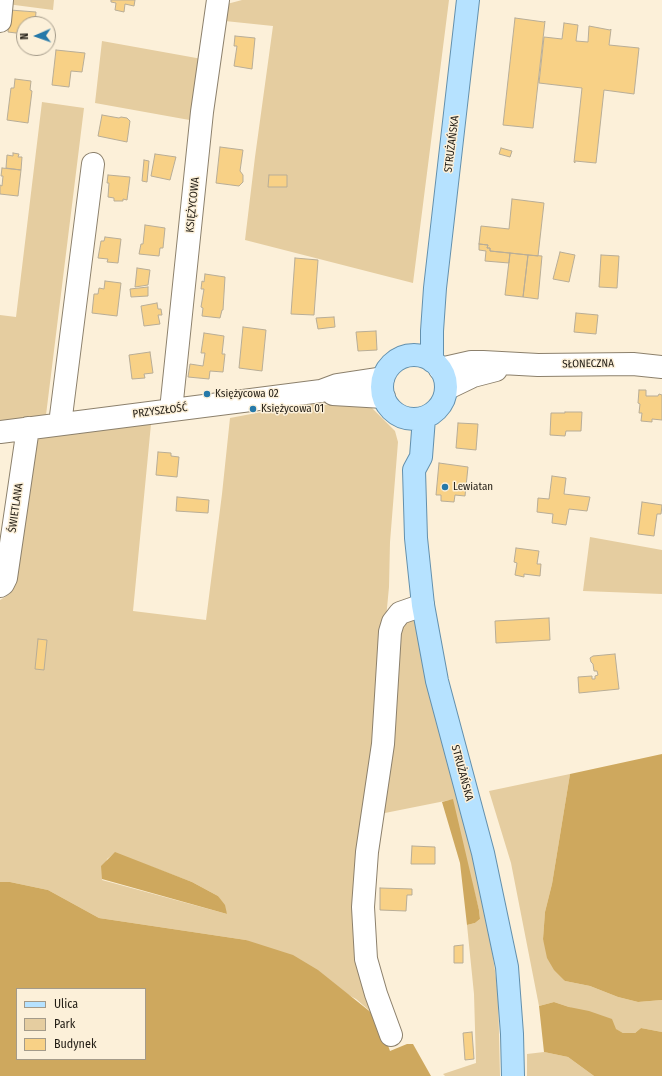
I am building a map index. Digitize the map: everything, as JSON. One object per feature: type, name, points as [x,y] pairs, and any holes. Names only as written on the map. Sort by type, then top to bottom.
[{"type":"main road","name":"STRUŻAŃSKA","points":[[440,373],[432,331],[435,288],[468,0]]},
{"type":"main road","name":"STRUŻAŃSKA","points":[[410,356],[415,346],[426,310],[435,288]]},
{"type":"main road","points":[[410,356],[419,356],[440,373],[444,398],[439,407],[432,414],[415,418],[392,410],[388,406],[383,388],[387,370],[394,363],[410,356]]},
{"type":"main road","name":"STRUŻAŃSKA","points":[[415,418],[421,457],[414,470],[416,538],[423,605],[437,681],[483,853],[507,967],[512,1034],[513,1076]]},
{"type":"street","points":[[0,21],[2,0]]},
{"type":"street","name":"KSIĘŻYCOWA","points":[[171,410],[202,112],[218,0]]},
{"type":"street","points":[[60,424],[93,164]]},
{"type":"street","name":"SŁONECZNA","points":[[440,373],[473,376],[515,364],[633,364],[662,367]]},
{"type":"street","name":"PRZYSZŁOŚĆ","points":[[0,432],[320,391],[337,385],[383,388]]},
{"type":"street","name":"ŚWIETLANA","points":[[0,586],[6,578],[28,428]]},
{"type":"street","points":[[392,1035],[376,994],[366,959],[363,908],[367,852],[383,744],[390,632],[393,622],[400,613],[423,605]]},
{"type":"green space","points":[[8,0],[54,0],[53,10],[7,4]]},
{"type":"green space","points":[[242,0],[449,0],[413,283],[245,240],[273,26],[225,21],[227,4]]},
{"type":"green space","points":[[102,41],[202,59],[195,121],[95,103]]},
{"type":"green space","points":[[42,102],[84,108],[46,415],[0,421],[0,315],[16,317]]},
{"type":"green space","points":[[304,404],[371,407],[395,431],[398,442],[390,542],[389,587],[355,929],[378,1018],[356,999],[246,940],[99,918],[48,890],[10,882],[0,882],[0,600],[10,594],[32,439],[151,424],[133,611],[206,620],[230,418]],"holes":[[[115,853],[192,882],[218,896],[227,914],[102,880],[107,859]]]},
{"type":"green space","points":[[590,537],[662,550],[662,594],[583,591]]},
{"type":"green space","points":[[412,619],[417,623],[487,915],[498,992],[500,1076],[445,1076],[443,1074],[476,1063],[474,994],[467,925],[475,923],[480,919],[479,910],[450,800],[385,813],[378,812],[399,625]]},
{"type":"green space","points":[[570,774],[552,884],[545,912],[543,939],[565,981],[590,986],[618,997],[638,1002],[662,1000],[662,1032],[641,1028],[635,1033],[623,1033],[569,1007],[554,1002],[539,1006],[511,863],[489,791]]},
{"type":"green space","points":[[544,1052],[568,1057],[594,1076],[527,1076],[527,1054]]},
{"type":"shaded area","points":[[662,754],[662,1000],[638,1002],[618,997],[590,986],[565,981],[554,970],[547,958],[543,939],[545,912],[552,884],[570,774]]},
{"type":"shaded area","points":[[453,799],[480,919],[475,923],[467,925],[460,863],[442,802]]},
{"type":"shaded area","points":[[115,852],[192,882],[218,896],[225,905],[227,914],[102,879],[101,866]]},
{"type":"shaded area","points":[[0,882],[10,882],[48,890],[99,918],[246,940],[293,955],[318,970],[378,1018],[390,1051],[407,1044],[413,1044],[431,1076],[0,1076]]},
{"type":"shaded area","points":[[554,1002],[589,1011],[612,1019],[616,1029],[623,1033],[635,1033],[641,1028],[662,1032],[662,1076],[594,1076],[568,1057],[544,1052],[539,1006]]},
{"type":"building","points":[[111,0],[135,0],[134,6],[125,4],[124,12],[115,10],[116,3],[111,2]]},
{"type":"building","points":[[10,10],[36,12],[36,16],[16,16],[16,33],[8,32]]},
{"type":"building","points":[[515,18],[545,21],[533,128],[503,125]]},
{"type":"building","points":[[564,23],[578,25],[576,41],[588,42],[589,26],[611,29],[609,45],[639,48],[634,94],[604,90],[596,163],[574,162],[582,88],[539,83],[544,37],[562,39]]},
{"type":"building","points":[[235,36],[255,38],[252,69],[234,66],[237,46],[234,46]]},
{"type":"building","points":[[56,50],[85,53],[82,72],[71,71],[69,87],[52,85]]},
{"type":"building","points":[[15,79],[31,81],[30,90],[32,91],[28,123],[7,120],[11,88],[14,88]]},
{"type":"building","points":[[102,115],[127,118],[130,121],[127,142],[98,136]]},
{"type":"building","points":[[220,147],[243,150],[240,171],[243,175],[243,182],[239,186],[216,183]]},
{"type":"building","points":[[501,148],[512,151],[510,157],[499,154]]},
{"type":"building","points":[[13,153],[19,154],[18,157],[22,157],[21,170],[6,168],[7,155],[13,156]]},
{"type":"building","points":[[155,154],[176,157],[170,180],[151,176]]},
{"type":"building","points":[[144,160],[149,161],[147,182],[142,181]]},
{"type":"building","points":[[2,168],[21,170],[18,196],[0,194],[0,185],[2,186],[3,176],[1,176]]},
{"type":"building","points":[[108,175],[130,177],[127,200],[123,199],[123,201],[114,201],[114,198],[108,197]]},
{"type":"building","points":[[269,175],[287,175],[287,187],[268,187]]},
{"type":"building","points":[[512,199],[544,203],[538,256],[490,251],[490,248],[487,248],[488,245],[479,244],[481,226],[509,229]]},
{"type":"building","points":[[145,225],[165,228],[163,248],[160,248],[159,256],[139,254],[141,244],[143,244]]},
{"type":"building","points":[[105,237],[121,239],[118,263],[107,262],[108,259],[98,258],[101,241],[104,241]]},
{"type":"building","points":[[479,244],[488,245],[487,248],[490,248],[490,251],[510,253],[509,263],[485,261],[486,251],[479,250]]},
{"type":"building","points":[[560,252],[575,255],[569,282],[553,279]]},
{"type":"building","points":[[510,253],[528,255],[523,297],[505,295]]},
{"type":"building","points":[[528,255],[542,256],[538,299],[523,297]]},
{"type":"building","points":[[601,255],[619,256],[617,288],[599,287]]},
{"type":"building","points":[[295,258],[318,260],[314,315],[291,314]]},
{"type":"building","points":[[137,268],[150,270],[148,285],[135,287]]},
{"type":"building","points":[[205,274],[225,277],[223,310],[220,318],[202,316],[203,308],[201,307],[204,289],[201,289]]},
{"type":"building","points":[[105,281],[121,283],[117,316],[92,313],[94,294],[98,294],[99,288],[104,289]]},
{"type":"building","points":[[148,287],[148,296],[131,297],[130,289]]},
{"type":"building","points":[[157,303],[158,309],[161,309],[162,315],[158,315],[160,324],[144,326],[141,306]]},
{"type":"building","points":[[576,313],[598,315],[596,334],[574,332]]},
{"type":"building","points":[[334,317],[335,327],[318,329],[316,318]]},
{"type":"building","points":[[243,327],[266,330],[262,371],[239,368]]},
{"type":"building","points":[[376,331],[377,350],[358,351],[356,332]]},
{"type":"building","points":[[204,333],[224,336],[222,354],[225,354],[223,372],[210,371],[209,379],[188,377],[190,364],[203,366],[205,353],[201,353]]},
{"type":"building","points":[[150,352],[153,373],[144,374],[145,378],[132,379],[129,355]]},
{"type":"building","points":[[639,390],[646,390],[646,396],[662,395],[662,420],[652,419],[652,422],[641,421],[642,413],[639,413],[640,404],[638,403]]},
{"type":"building","points":[[582,412],[581,431],[566,431],[565,436],[550,435],[551,413]]},
{"type":"building","points":[[458,423],[478,424],[476,450],[456,448]]},
{"type":"building","points":[[158,452],[171,453],[171,456],[179,457],[177,477],[156,475]]},
{"type":"building","points":[[439,463],[468,467],[465,496],[455,495],[454,502],[441,501],[441,495],[436,495]]},
{"type":"building","points":[[552,476],[566,478],[564,494],[590,497],[587,511],[569,509],[566,525],[552,523],[553,514],[537,512],[538,498],[549,499]]},
{"type":"building","points":[[177,497],[209,500],[208,513],[176,511]]},
{"type":"building","points":[[642,502],[662,505],[661,514],[657,514],[654,536],[638,534]]},
{"type":"building","points":[[516,548],[539,551],[537,564],[541,564],[540,576],[524,574],[524,577],[515,575],[517,563],[514,562]]},
{"type":"building","points":[[549,618],[550,640],[496,643],[495,621]]},
{"type":"building","points":[[38,639],[47,640],[44,670],[35,669]]},
{"type":"building","points":[[615,654],[619,689],[579,693],[578,677],[592,676],[592,679],[595,679],[595,676],[598,675],[597,671],[594,671],[590,658],[593,656]]},
{"type":"building","points":[[412,846],[435,847],[435,864],[411,864]]},
{"type":"building","points":[[380,888],[412,889],[412,895],[407,895],[406,911],[380,910]]},
{"type":"building","points":[[463,945],[463,963],[454,963],[454,946]]},
{"type":"building","points":[[472,1032],[474,1059],[465,1060],[463,1033]]},
{"type":"place","name":"Księżycowa 02","points":[[207,394]]},
{"type":"place","name":"Księżycowa 01","points":[[253,409]]},
{"type":"place","name":"Lewiatan","points":[[445,487]]}]
